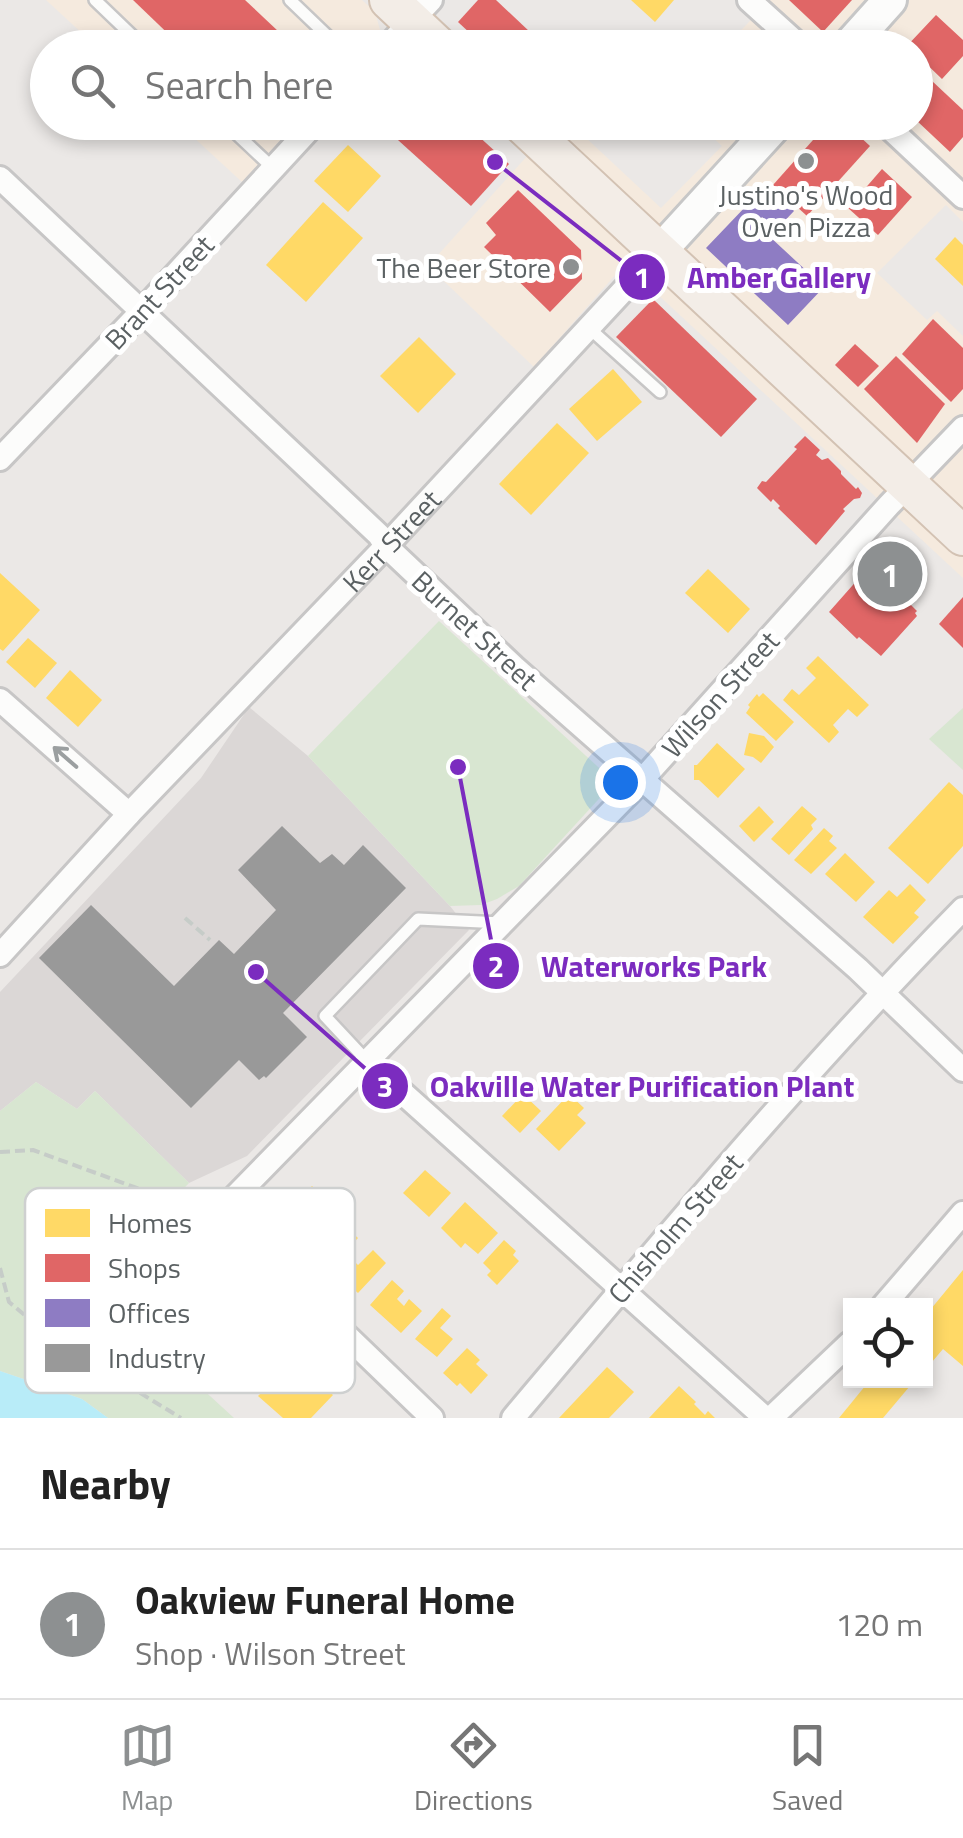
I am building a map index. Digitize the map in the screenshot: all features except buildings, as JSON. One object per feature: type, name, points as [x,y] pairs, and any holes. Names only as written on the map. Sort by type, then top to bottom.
[{"type":"main road","points":[[863,30],[890,0]]},
{"type":"main road","points":[[539,140],[963,536]]},
{"type":"main road","name":"Kerr Street","points":[[660,252],[762,140]]},
{"type":"street","points":[[749,0],[782,30]]},
{"type":"street","name":"Brant Street","points":[[0,459],[300,140]]},
{"type":"street","points":[[902,140],[963,197]]},
{"type":"street","name":"Burnet Street","points":[[0,178],[379,535],[514,668],[882,992],[963,1070]]},
{"type":"street","name":"Kerr Street","points":[[0,955],[660,252]]},
{"type":"street","name":"Wilson Street","points":[[243,1188],[641,781],[963,428]]},
{"type":"street","points":[[0,700],[130,814]]},
{"type":"street","name":"Chisholm Street","points":[[513,1418],[882,992],[963,908]]},
{"type":"street","points":[[367,1061],[768,1418],[843,1349]]},
{"type":"street","points":[[890,1298],[963,1212]]},
{"type":"street","points":[[355,1344],[432,1418]]},
{"type":"lane","points":[[94,0],[126,30]]},
{"type":"lane","points":[[290,0],[321,30]]},
{"type":"lane","points":[[243,140],[274,169]]},
{"type":"lane","points":[[589,328],[660,392]]},
{"type":"lane","points":[[367,1061],[325,1016],[418,918],[502,923]]},
{"type":"path","points":[[185,918],[210,940]]},
{"type":"path","points":[[0,1152],[33,1150],[137,1188]]},
{"type":"path","points":[[0,1268],[9,1302],[25,1316]]},
{"type":"path","points":[[139,1393],[180,1418]]},
{"type":"shaded area","points":[[46,0],[362,0],[375,12],[380,30],[79,30]]},
{"type":"shaded area","points":[[770,0],[963,0],[963,222],[946,205],[877,273],[927,320],[937,311],[963,336],[963,578],[625,264],[534,367],[428,266],[542,140],[588,140],[661,208],[722,146],[715,140],[933,140],[933,30],[741,30]]},
{"type":"shaded area","points":[[196,140],[280,140],[242,182]]},
{"type":"shaded area","points":[[249,707],[308,756],[469,930],[247,1156],[189,1183],[95,1091],[77,1109],[36,1082],[0,1111],[0,992],[201,778]]},
{"type":"green space","points":[[439,621],[609,777],[608,789],[519,886],[481,905],[450,906],[308,756]]},
{"type":"green space","points":[[963,708],[963,770],[929,739]]},
{"type":"green space","points":[[36,1082],[77,1109],[95,1091],[189,1183],[184,1188],[25,1188],[25,1380],[0,1371],[0,1111]]},
{"type":"green space","points":[[64,1393],[207,1393],[234,1418],[108,1418],[82,1399]]},
{"type":"water","points":[[0,1371],[25,1380],[25,1393],[64,1393],[82,1399],[108,1418],[0,1418]]},
{"type":"place","name":"Justino's Wood Oven Pizza","points":[[806,161]]},
{"type":"place","name":"Amber Gallery","points":[[495,162]]},
{"type":"place","name":"The Beer Store","points":[[571,267]]},
{"type":"place","name":"Oakview Funeral Home","points":[[890,574]]},
{"type":"place","name":"Waterworks Park","points":[[458,767]]},
{"type":"place","name":"Oakville Water Purification Plant","points":[[256,972]]}]
